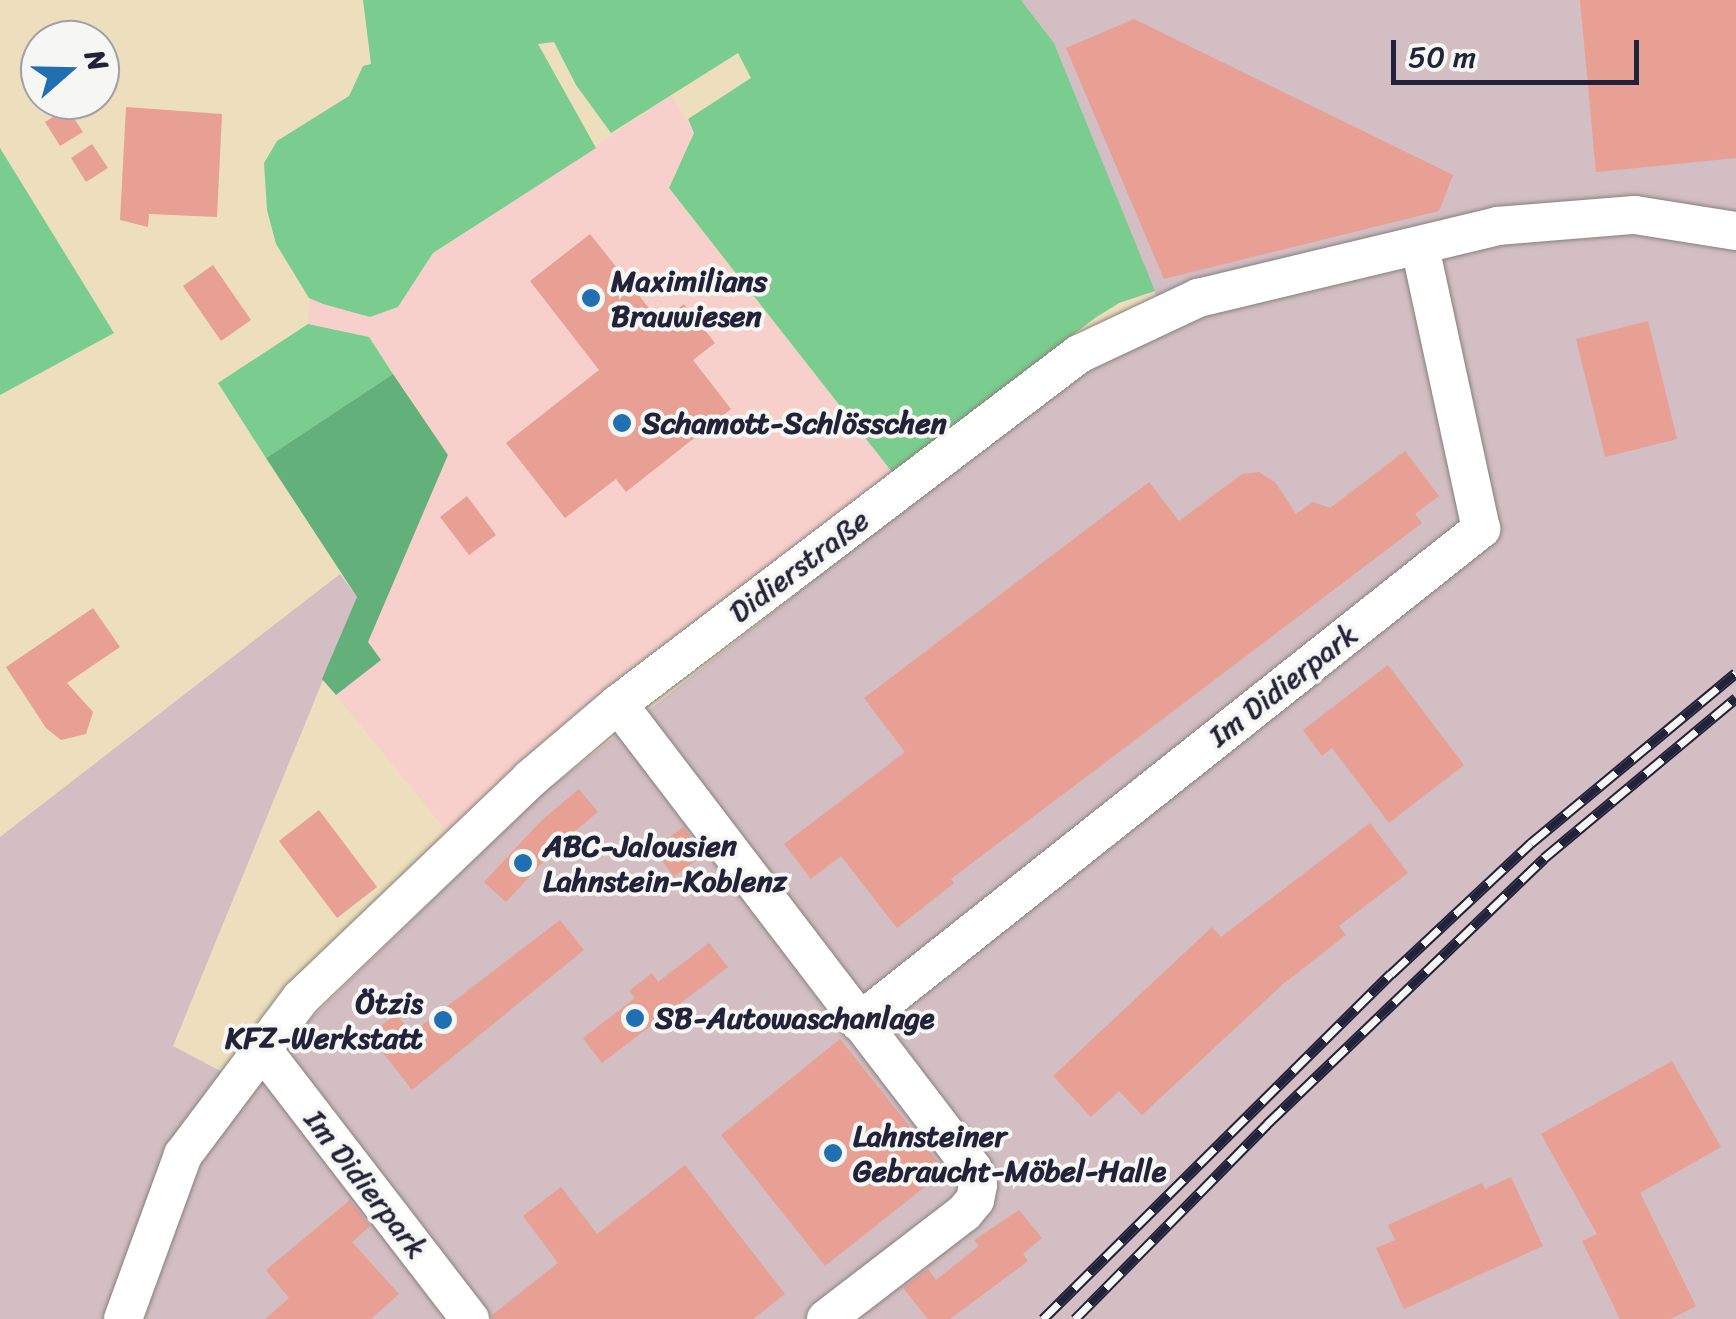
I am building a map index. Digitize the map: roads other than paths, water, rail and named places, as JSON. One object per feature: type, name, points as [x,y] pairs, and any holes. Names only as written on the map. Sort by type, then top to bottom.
[{"type":"street","name":"Didierstraße","points":[[123,1319],[184,1155],[301,998],[530,779],[618,704],[1080,354],[1198,298],[1498,226],[1635,215],[1736,231]]},
{"type":"street","name":"Im Didierpark","points":[[859,1022],[1481,529],[1420,247]]},
{"type":"street","points":[[618,704],[973,1169],[978,1185],[975,1200],[964,1213],[826,1319]]},
{"type":"street","name":"Im Didierpark","points":[[262,1050],[470,1319]]},
{"type":"railway","points":[[1043,1319],[1391,974],[1531,843],[1736,673]]},
{"type":"railway","points":[[1075,1319],[1267,1124],[1544,858],[1736,698]]},
{"type":"place","name":"Maximilians Brauwiesen","points":[[591,298]]},
{"type":"place","name":"Schamott-Schlösschen","points":[[622,423]]},
{"type":"place","name":"ABC-Jalousien Lahnstein-Koblenz","points":[[523,863]]},
{"type":"place","name":"SB-Autowaschanlage","points":[[635,1018]]},
{"type":"place","name":"Ötzis KFZ-Werkstatt","points":[[443,1020]]},
{"type":"place","name":"Lahnsteiner Gebraucht-Möbel-Halle","points":[[833,1153]]}]
